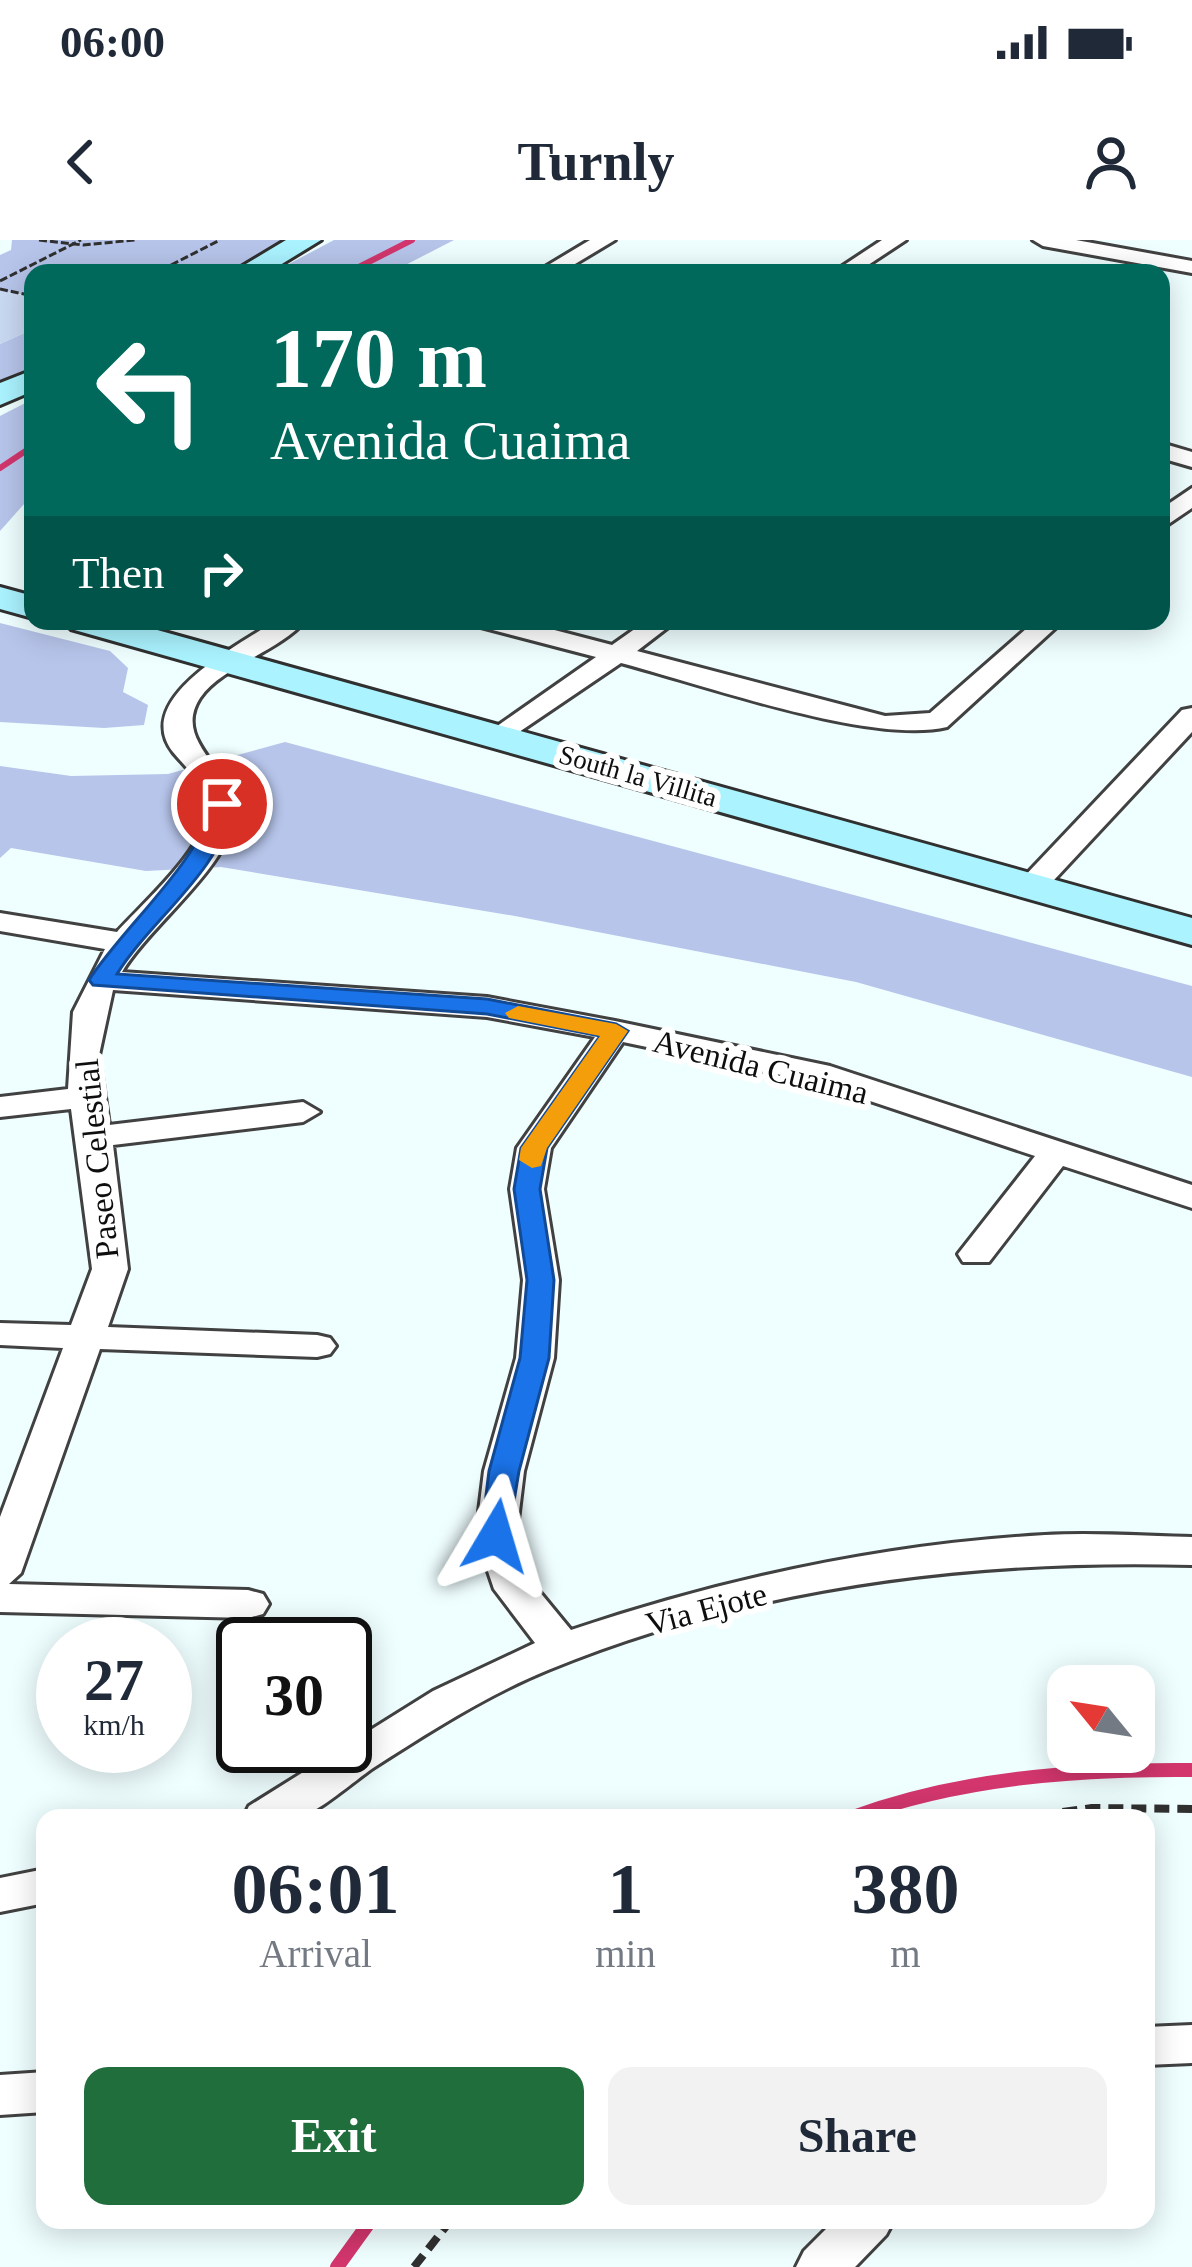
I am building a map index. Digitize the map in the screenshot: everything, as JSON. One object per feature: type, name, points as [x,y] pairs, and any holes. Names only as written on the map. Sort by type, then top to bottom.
[{"type":"street","points":[[262,264],[307,240]]},
{"type":"street","points":[[561,264],[605,240]]},
{"type":"street","points":[[857,264],[896,240]]},
{"type":"street","points":[[1043,240],[1138,264]]},
{"type":"street","name":"South la Villita","points":[[118,630],[1192,932]]},
{"type":"street","points":[[230,660],[278,630]]},
{"type":"street","points":[[525,630],[885,724],[914,726],[937,721],[1040,630]]},
{"type":"street","points":[[500,737],[650,630]]},
{"type":"street","name":"Paseo Celestial","points":[[0,1573],[110,1269],[95,1137],[85,1097],[83,1055],[89,1012],[101,980],[124,943],[201,856],[218,828],[222,804],[208,773],[182,745],[178,716],[191,690],[230,660]]},
{"type":"street","points":[[1030,888],[1192,716]]},
{"type":"street","points":[[0,922],[124,943]]},
{"type":"street","name":"Avenida Cuaima","points":[[101,980],[487,1007],[616,1031],[818,1073],[1192,1197]]},
{"type":"street","points":[[562,1648],[515,1589],[496,1536],[504,1471],[535,1358],[541,1280],[527,1189],[534,1148],[616,1031]]},
{"type":"street","points":[[0,1107],[85,1097]]},
{"type":"street","points":[[95,1137],[303,1112]]},
{"type":"street","points":[[976,1254],[1055,1153]]},
{"type":"street","points":[[0,1334],[317,1346]]},
{"type":"street","name":"Via Ejote","points":[[279,1809],[410,1724],[562,1648],[704,1605],[860,1570],[1032,1549],[1192,1551]]},
{"type":"street","points":[[0,1598],[248,1604]]},
{"type":"street","points":[[0,1895],[36,1888]]},
{"type":"street","points":[[1155,2046],[1192,2044]]},
{"type":"street","points":[[0,2095],[36,2093]]},
{"type":"street","points":[[822,2267],[859,2229]]},
{"type":"path","points":[[39,240],[135,240]]},
{"type":"path","points":[[173,264],[220,240]]},
{"type":"path","points":[[33,264],[79,242]]},
{"type":"path","points":[[1084,1809],[1142,1809]]},
{"type":"path","points":[[1155,1809],[1192,1810]]},
{"type":"path","points":[[414,2267],[444,2229]]},
{"type":"shaded area","points":[[12,240],[292,240],[245,264],[24,264],[24,295],[0,290],[0,255],[11,250]]},
{"type":"shaded area","points":[[334,240],[454,240],[407,264],[289,264]]},
{"type":"shaded area","points":[[0,290],[24,296],[24,333],[0,344]]},
{"type":"shaded area","points":[[24,333],[24,371],[0,383],[0,344]]},
{"type":"shaded area","points":[[24,404],[24,504],[0,531],[0,416]]},
{"type":"shaded area","points":[[0,623],[110,651],[128,668],[123,692],[148,705],[144,725],[104,728],[0,722]]},
{"type":"shaded area","points":[[285,742],[1192,986],[1192,1077],[856,982],[515,916],[221,867],[146,871],[11,848],[0,858],[0,766],[71,776],[168,774]]},
{"type":"waterway","points":[[365,264],[412,240]]},
{"type":"waterway","points":[[0,468],[24,452]]},
{"type":"waterway","points":[[876,1809],[933,1793],[1018,1779],[1192,1770]]},
{"type":"waterway","points":[[337,2267],[364,2229]]},
{"type":"slow traffic","points":[[518,1013],[616,1031],[534,1148],[532,1160]]},
{"type":"route","points":[[222,804],[218,828],[201,856],[124,943],[101,980],[487,1007],[616,1031],[534,1148],[527,1189],[541,1280],[535,1358],[504,1471],[496,1536]]}]
